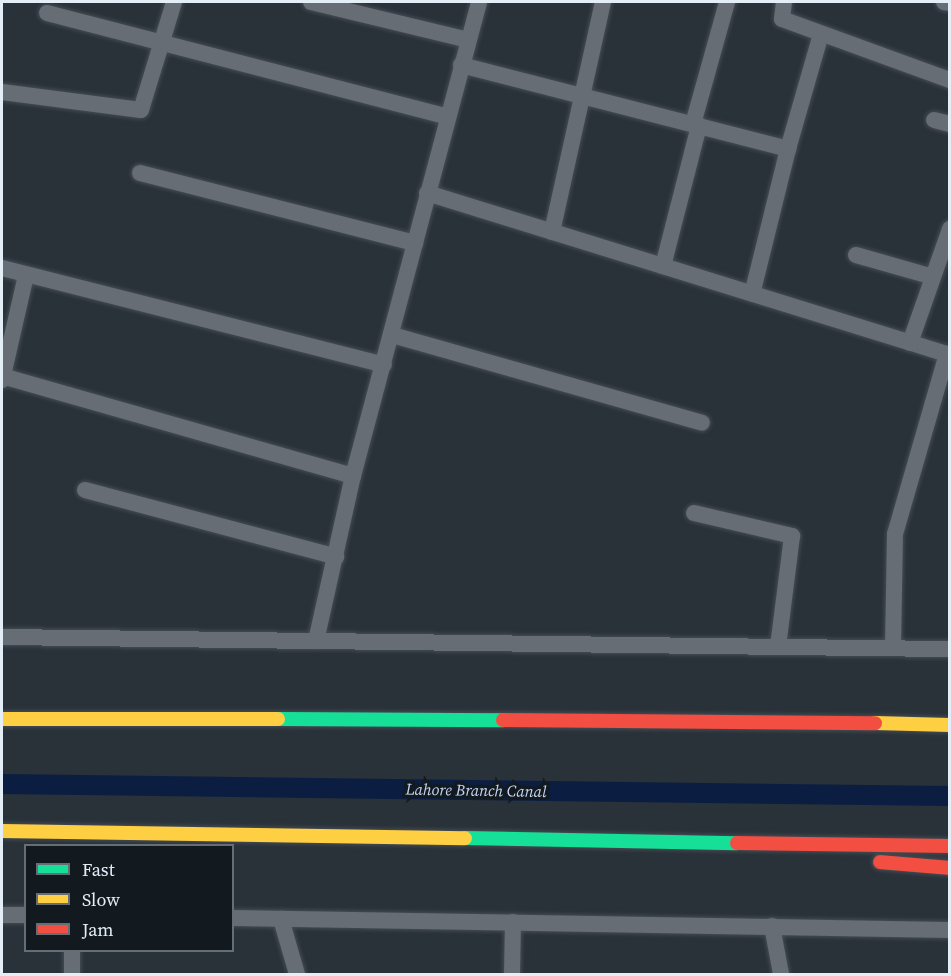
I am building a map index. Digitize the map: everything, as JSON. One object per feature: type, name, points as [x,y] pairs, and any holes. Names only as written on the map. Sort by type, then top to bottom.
[{"type":"highway","points":[[756,720],[927,709]]},
{"type":"highway","points":[[2,718],[756,720],[950,725]]},
{"type":"highway","points":[[2,831],[654,844],[950,846]]},
{"type":"highway","points":[[654,844],[950,868]]},
{"type":"street","points":[[2,92],[141,110],[174,2]]},
{"type":"street","points":[[311,2],[468,40]]},
{"type":"street","points":[[316,641],[353,476],[392,335],[446,116],[479,2]]},
{"type":"street","points":[[552,232],[603,2]]},
{"type":"street","points":[[663,266],[727,2]]},
{"type":"street","points":[[784,2],[782,19],[950,80]]},
{"type":"street","points":[[944,2],[950,3]]},
{"type":"street","points":[[47,13],[446,116]]},
{"type":"street","points":[[752,294],[788,149],[821,34]]},
{"type":"street","points":[[461,64],[788,149]]},
{"type":"street","points":[[140,173],[415,243]]},
{"type":"street","points":[[427,193],[948,355],[895,534],[893,648]]},
{"type":"street","points":[[910,343],[940,268],[950,229]]},
{"type":"street","points":[[856,255],[940,268]]},
{"type":"street","points":[[2,268],[384,365]]},
{"type":"street","points":[[26,275],[2,377],[353,476]]},
{"type":"street","points":[[392,335],[702,423]]},
{"type":"street","points":[[85,490],[336,557]]},
{"type":"street","points":[[694,513],[792,536],[778,646]]},
{"type":"street","points":[[2,637],[950,649]]},
{"type":"street","points":[[2,915],[24,915]]},
{"type":"street","points":[[234,918],[950,930]]},
{"type":"street","points":[[281,919],[297,975]]},
{"type":"street","points":[[512,975],[513,922]]},
{"type":"street","points":[[772,926],[781,975]]},
{"type":"street","points":[[72,952],[72,975]]},
{"type":"waterway","name":"Lahore Branch Canal","points":[[2,784],[950,796]]},
{"type":"traffic: fast","points":[[278,719],[503,720]]},
{"type":"traffic: fast","points":[[465,838],[737,843]]},
{"type":"traffic: slow","points":[[2,719],[278,719]]},
{"type":"traffic: slow","points":[[875,723],[950,725]]},
{"type":"traffic: slow","points":[[2,831],[465,838]]},
{"type":"traffic: jam","points":[[503,720],[875,723]]},
{"type":"traffic: jam","points":[[737,843],[950,846]]},
{"type":"traffic: jam","points":[[880,862],[950,868]]}]
